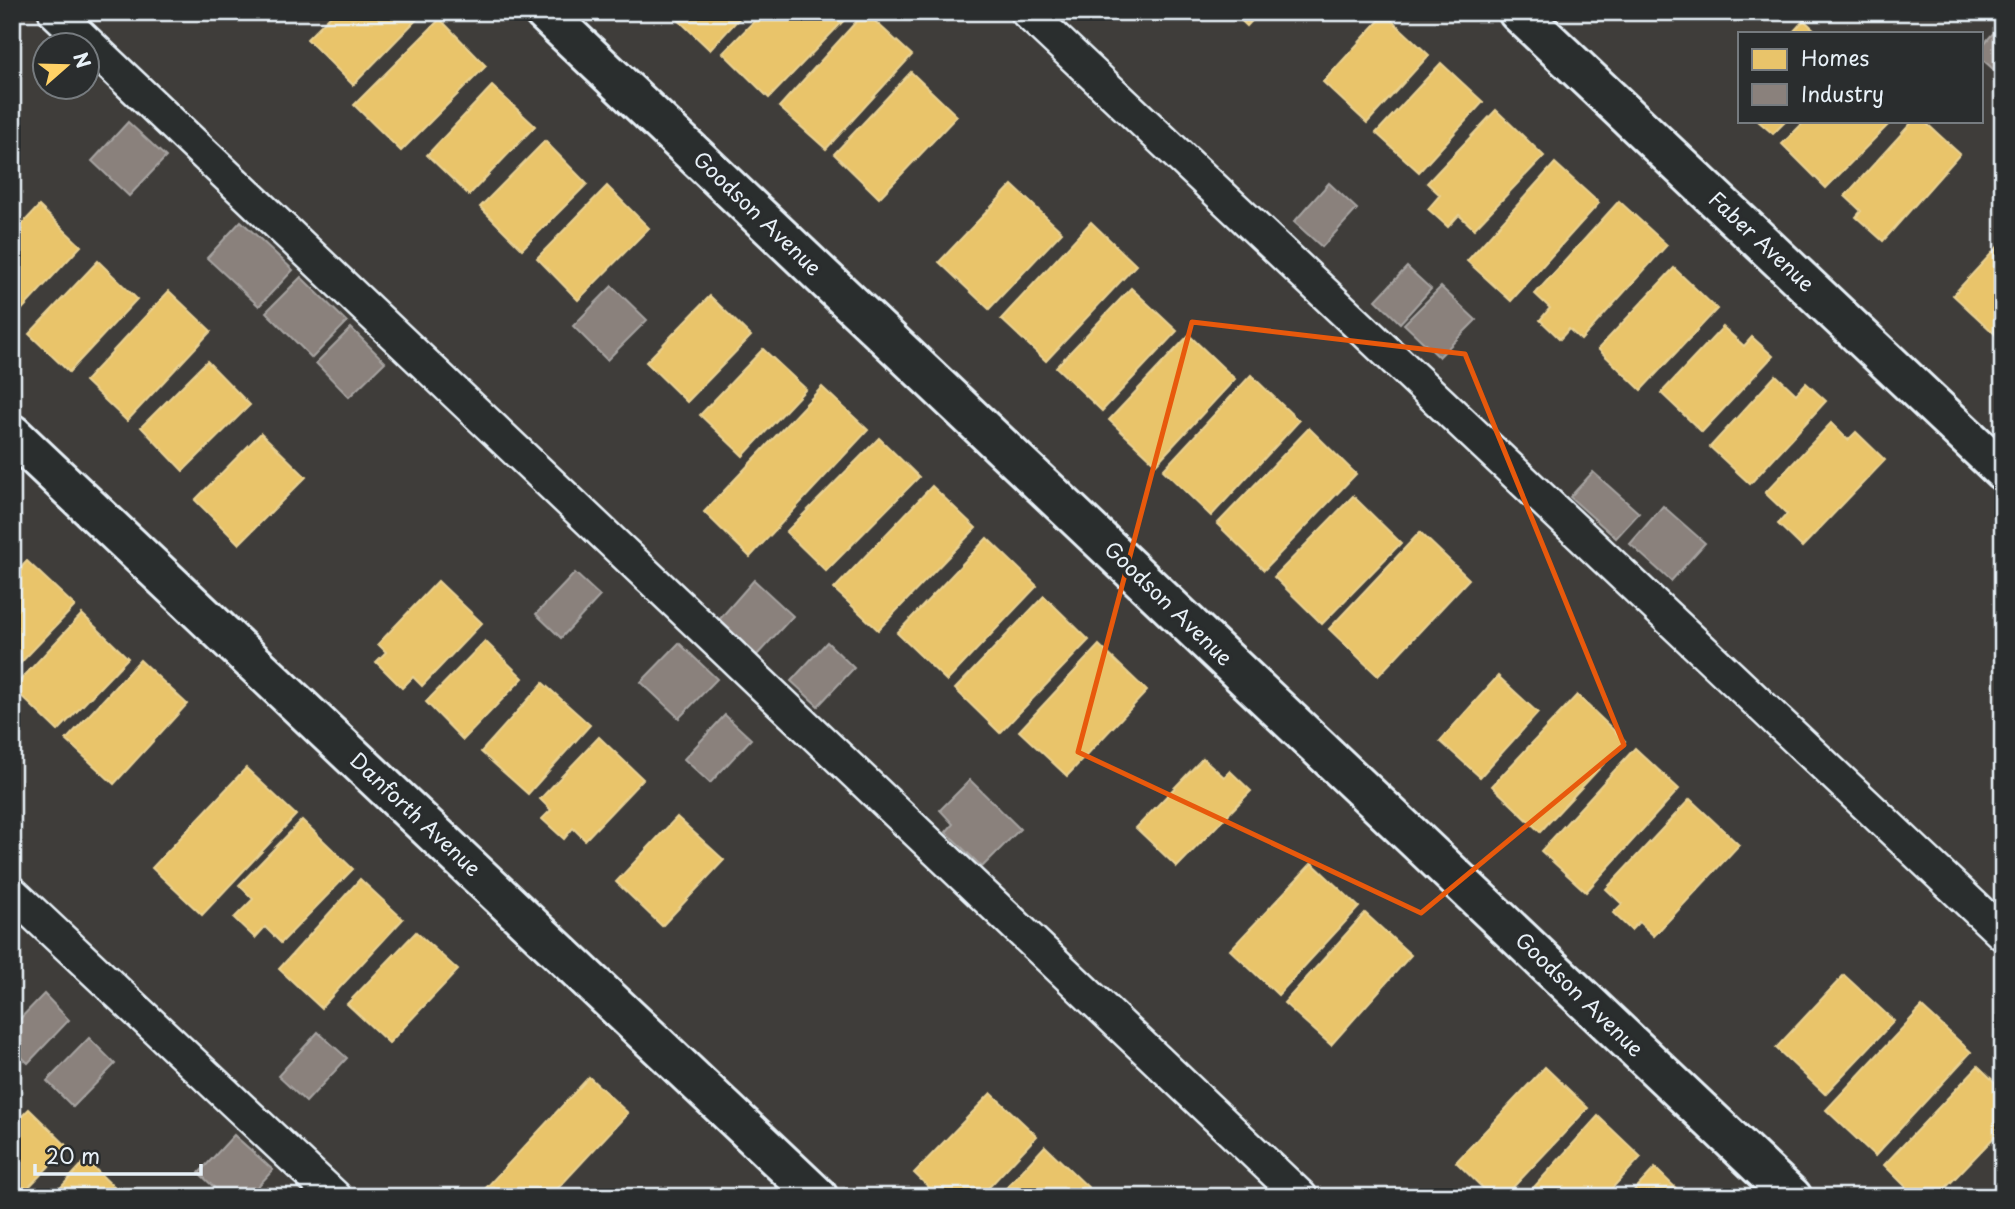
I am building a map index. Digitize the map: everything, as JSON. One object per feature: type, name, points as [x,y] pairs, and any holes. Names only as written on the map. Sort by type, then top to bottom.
[{"type":"street","name":"Goodson Avenue","points":[[544,12],[1792,1197]]},
{"type":"street","name":"Faber Avenue","points":[[1518,12],[2003,471]]},
{"type":"street","name":"Danforth Avenue","points":[[12,434],[818,1197]]},
{"type":"lane","points":[[55,12],[1301,1197]]},
{"type":"lane","points":[[1027,12],[2003,934]]},
{"type":"lane","points":[[12,893],[335,1197]]},
{"type":"highlighted area","points":[[1192,322],[1465,354],[1624,745],[1421,913],[1078,752]]},
{"type":"building: Homes","points":[[334,12],[424,12],[353,85],[307,39]]},
{"type":"building: Homes","points":[[670,12],[745,12],[710,50]]},
{"type":"building: Homes","points":[[763,12],[851,13],[769,98],[723,53]]},
{"type":"building: Homes","points":[[865,12],[912,55],[826,149],[779,107]]},
{"type":"building: Homes","points":[[1232,12],[1260,12],[1247,26]]},
{"type":"building: Homes","points":[[1385,14],[1429,55],[1367,123],[1323,82]]},
{"type":"building: Homes","points":[[440,19],[486,66],[401,151],[354,105]]},
{"type":"building: Homes","points":[[1804,20],[1817,32],[1793,32]]},
{"type":"building: Homes","points":[[1441,63],[1483,102],[1419,172],[1376,133]]},
{"type":"building: Homes","points":[[911,72],[957,116],[879,198],[834,154]]},
{"type":"building: Homes","points":[[492,86],[535,126],[469,195],[427,155]]},
{"type":"building: Homes","points":[[1496,110],[1544,156],[1474,229],[1459,215],[1448,227],[1428,209],[1440,195],[1427,183]]},
{"type":"building: Homes","points":[[1759,122],[1785,122],[1773,134]]},
{"type":"building: Homes","points":[[1804,122],[1891,122],[1826,188],[1782,144]]},
{"type":"building: Homes","points":[[1912,122],[1925,122],[1960,154],[1883,241],[1856,217],[1861,211],[1845,196]]},
{"type":"building: Homes","points":[[545,141],[587,184],[522,249],[480,207]]},
{"type":"building: Homes","points":[[1555,163],[1599,203],[1511,301],[1467,261]]},
{"type":"building: Homes","points":[[1012,185],[1062,232],[989,309],[939,262]]},
{"type":"building: Homes","points":[[607,186],[649,228],[578,300],[537,258]]},
{"type":"building: Homes","points":[[1619,201],[1667,245],[1581,340],[1569,329],[1560,339],[1540,320],[1550,308],[1535,294]]},
{"type":"building: Homes","points":[[39,206],[81,246],[14,318],[12,235]]},
{"type":"building: Homes","points":[[1091,222],[1136,265],[1046,361],[1001,319]]},
{"type":"building: Homes","points":[[2003,241],[2003,328],[1996,335],[1953,295]]},
{"type":"building: Homes","points":[[98,261],[137,299],[69,372],[29,334]]},
{"type":"building: Homes","points":[[1674,268],[1717,309],[1641,390],[1598,349]]},
{"type":"building: Homes","points":[[1131,288],[1177,331],[1102,411],[1056,367]]},
{"type":"building: Homes","points":[[169,291],[211,331],[127,421],[85,381]]},
{"type":"building: Homes","points":[[710,296],[751,336],[687,402],[646,362]]},
{"type":"building: Homes","points":[[1723,327],[1744,346],[1752,337],[1773,356],[1702,432],[1661,393]]},
{"type":"building: Homes","points":[[1189,335],[1235,379],[1156,464],[1109,420]]},
{"type":"building: Homes","points":[[763,349],[806,389],[743,456],[700,415]]},
{"type":"building: Homes","points":[[207,361],[250,405],[183,471],[141,427]]},
{"type":"building: Homes","points":[[1251,375],[1299,421],[1211,516],[1163,470]]},
{"type":"building: Homes","points":[[1776,375],[1796,394],[1806,383],[1826,401],[1750,484],[1710,447]]},
{"type":"building: Homes","points":[[822,387],[868,430],[750,557],[704,512]]},
{"type":"building: Homes","points":[[1831,423],[1848,440],[1856,432],[1885,460],[1802,547],[1778,524],[1787,514],[1765,493]]},
{"type":"building: Homes","points":[[1309,428],[1356,474],[1264,570],[1217,524]]},
{"type":"building: Homes","points":[[261,433],[306,477],[239,544],[195,500]]},
{"type":"building: Homes","points":[[879,438],[919,477],[826,571],[786,532]]},
{"type":"building: Homes","points":[[932,486],[976,528],[878,630],[834,589]]},
{"type":"building: Homes","points":[[1353,496],[1401,543],[1322,624],[1274,577]]},
{"type":"building: Homes","points":[[1420,532],[1469,579],[1378,676],[1329,629]]},
{"type":"building: Homes","points":[[987,538],[1037,586],[947,681],[897,633]]},
{"type":"building: Homes","points":[[27,561],[75,606],[12,672],[12,577]]},
{"type":"building: Homes","points":[[438,581],[482,623],[422,686],[413,677],[402,688],[376,662],[386,652],[378,644]]},
{"type":"building: Homes","points":[[1044,596],[1089,640],[1000,733],[955,689]]},
{"type":"building: Homes","points":[[82,614],[128,658],[58,731],[13,688]]},
{"type":"building: Homes","points":[[485,641],[523,678],[463,740],[426,702]]},
{"type":"building: Homes","points":[[1099,645],[1147,691],[1067,776],[1019,731]]},
{"type":"building: Homes","points":[[140,660],[187,704],[114,784],[66,740]]},
{"type":"building: Homes","points":[[1498,676],[1538,713],[1480,777],[1440,741]]},
{"type":"building: Homes","points":[[543,683],[590,725],[528,794],[481,752]]},
{"type":"building: Homes","points":[[1577,695],[1625,741],[1540,832],[1492,786]]},
{"type":"building: Homes","points":[[599,737],[643,779],[585,840],[573,828],[564,839],[542,819],[551,810],[540,799]]},
{"type":"building: Homes","points":[[1635,748],[1679,789],[1586,892],[1541,851]]},
{"type":"building: Homes","points":[[1203,758],[1224,777],[1230,771],[1251,791],[1177,867],[1136,828]]},
{"type":"building: Homes","points":[[246,768],[296,815],[202,915],[152,868]]},
{"type":"building: Homes","points":[[1690,799],[1739,845],[1654,936],[1639,922],[1631,930],[1613,913],[1622,904],[1606,889]]},
{"type":"building: Homes","points":[[677,817],[724,860],[662,926],[616,882]]},
{"type":"building: Homes","points":[[302,820],[353,869],[281,943],[265,927],[255,938],[234,918],[253,899],[239,885]]},
{"type":"building: Homes","points":[[1312,863],[1359,907],[1278,995],[1230,950]]},
{"type":"building: Homes","points":[[360,879],[403,919],[321,1008],[279,969]]},
{"type":"building: Homes","points":[[1365,913],[1411,955],[1331,1045],[1284,1003]]},
{"type":"building: Homes","points":[[416,932],[458,970],[389,1043],[347,1004]]},
{"type":"building: Homes","points":[[1844,975],[1894,1021],[1825,1094],[1776,1048]]},
{"type":"building: Homes","points":[[1922,1007],[1971,1052],[1875,1156],[1826,1110]]},
{"type":"building: Homes","points":[[1978,1066],[2003,1090],[2003,1128],[1937,1197],[1916,1197],[1884,1165]]},
{"type":"building: Homes","points":[[1545,1067],[1588,1108],[1504,1197],[1492,1197],[1456,1162]]},
{"type":"building: Homes","points":[[589,1077],[628,1113],[550,1197],[493,1197],[485,1189]]},
{"type":"building: Homes","points":[[991,1093],[1037,1136],[980,1197],[939,1197],[914,1173]]},
{"type":"building: Homes","points":[[29,1109],[68,1147],[19,1197],[12,1197],[12,1126]]},
{"type":"building: Homes","points":[[1598,1116],[1641,1157],[1604,1197],[1525,1197]]},
{"type":"building: Homes","points":[[1045,1146],[1090,1189],[1083,1197],[998,1197]]},
{"type":"building: Homes","points":[[86,1160],[124,1197],[52,1197]]},
{"type":"building: Homes","points":[[1655,1168],[1685,1197],[1628,1197]]},
{"type":"building: Industry","points":[[1996,30],[2003,36],[2003,78],[1983,60],[1983,45]]},
{"type":"building: Industry","points":[[128,122],[166,157],[129,196],[92,161]]},
{"type":"building: Industry","points":[[1329,183],[1357,209],[1322,247],[1294,222]]},
{"type":"building: Industry","points":[[241,221],[293,270],[259,306],[207,258]]},
{"type":"building: Industry","points":[[1407,267],[1431,289],[1400,323],[1376,300]]},
{"type":"building: Industry","points":[[301,277],[347,322],[312,358],[266,312]]},
{"type":"building: Industry","points":[[612,286],[647,320],[607,360],[573,326]]},
{"type":"building: Industry","points":[[1441,287],[1476,320],[1439,357],[1404,324]]},
{"type":"building: Industry","points":[[351,328],[385,362],[349,397],[316,363]]},
{"type":"building: Industry","points":[[1593,472],[1639,513],[1616,538],[1570,497]]},
{"type":"building: Industry","points":[[1663,506],[1705,543],[1671,581],[1630,544]]},
{"type":"building: Industry","points":[[575,573],[600,596],[561,638],[536,614]]},
{"type":"building: Industry","points":[[754,580],[793,616],[756,656],[718,621]]},
{"type":"building: Industry","points":[[827,642],[854,668],[818,706],[791,681]]},
{"type":"building: Industry","points":[[679,643],[717,679],[679,718],[641,682]]},
{"type":"building: Industry","points":[[725,715],[751,739],[710,783],[684,759]]},
{"type":"building: Industry","points":[[970,780],[1020,829],[982,867],[946,832],[953,824],[940,810]]},
{"type":"building: Industry","points":[[44,994],[69,1020],[28,1063],[12,1048],[12,1027]]},
{"type":"building: Industry","points":[[318,1032],[347,1058],[306,1102],[278,1076]]},
{"type":"building: Industry","points":[[89,1038],[115,1064],[73,1107],[47,1081]]},
{"type":"building: Industry","points":[[234,1135],[273,1170],[248,1197],[224,1197],[199,1173]]}]
